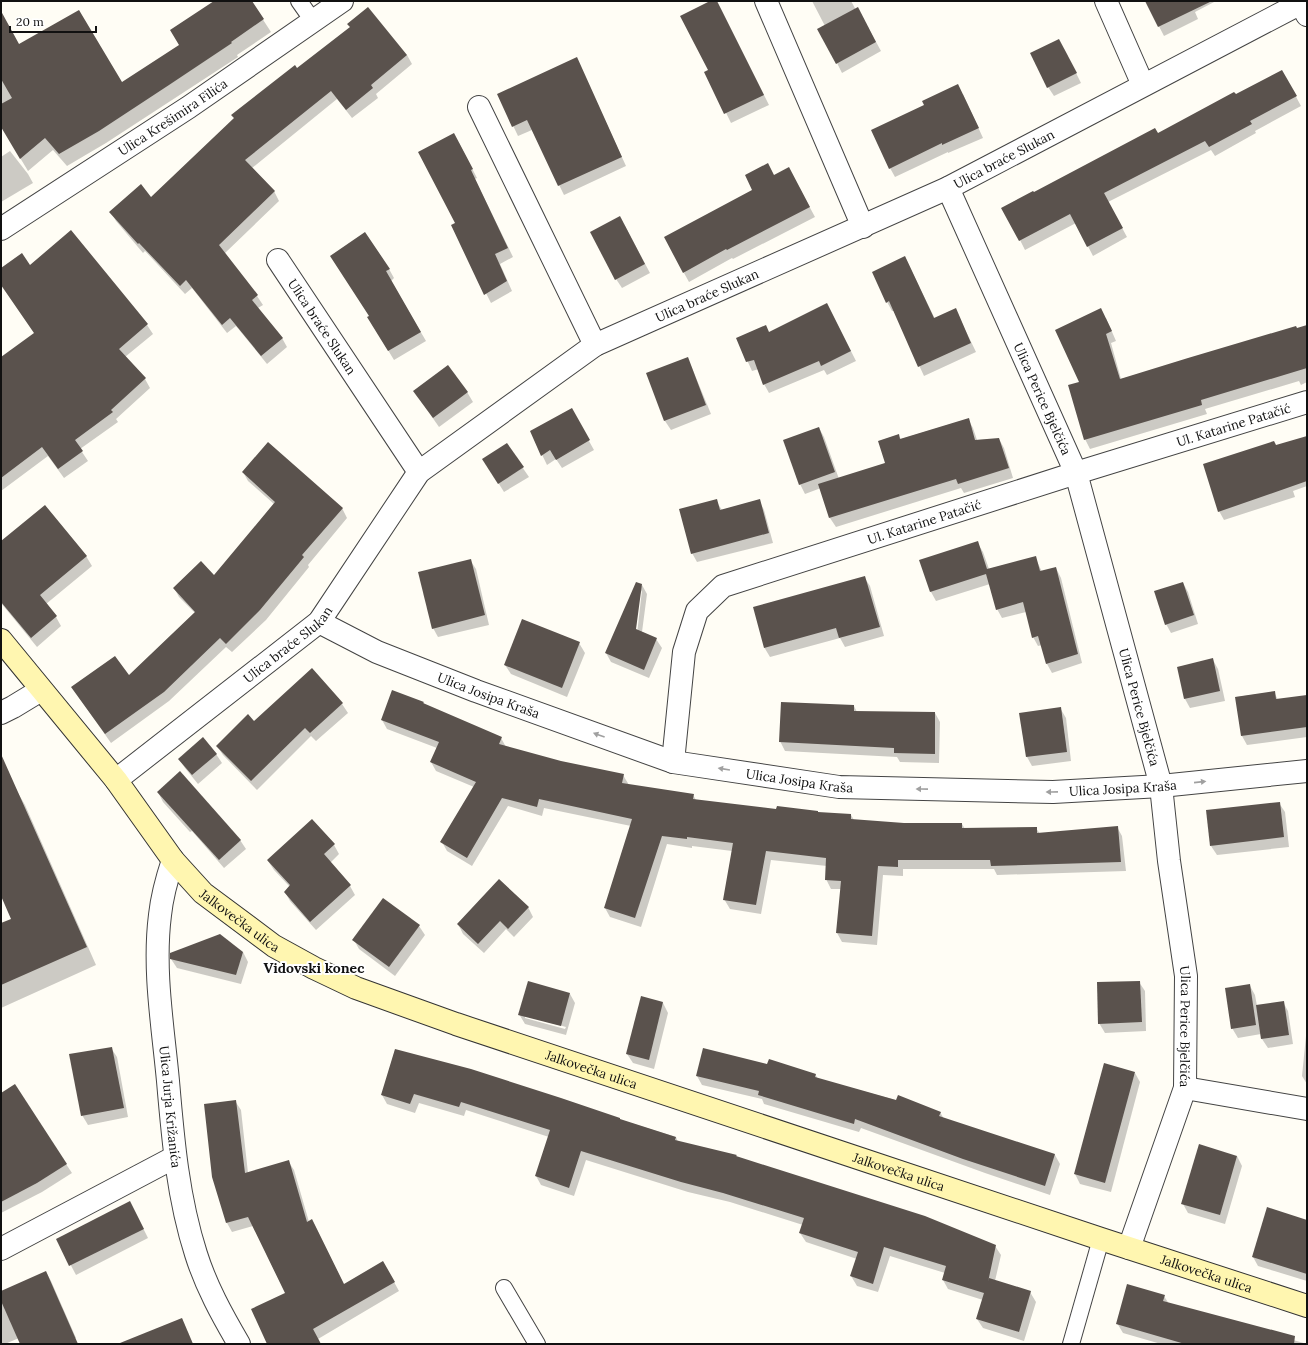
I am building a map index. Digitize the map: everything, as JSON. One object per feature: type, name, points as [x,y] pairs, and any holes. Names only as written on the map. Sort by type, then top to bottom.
[{"type":"main road","name":"Jalkovečka ulica","points":[[1,640],[116,780],[173,860],[202,892],[274,946],[356,988],[456,1024],[1307,1306]]},
{"type":"street","name":"Ulica Krešimira Filića","points":[[1,228],[188,107],[342,1]]},
{"type":"street","points":[[766,1],[863,227]]},
{"type":"street","points":[[1106,1],[1143,86]]},
{"type":"street","name":"Ulica braće Slukan","points":[[116,780],[319,622],[419,472],[595,345],[948,188],[1143,86],[1304,9]]},
{"type":"street","points":[[479,107],[595,345]]},
{"type":"street","name":"Ulica Perice Bjelčića","points":[[948,188],[1076,473],[1161,786],[1169,862],[1186,976],[1185,1088],[1129,1248]]},
{"type":"street","name":"Ulica braće Slukan","points":[[278,260],[419,472]]},
{"type":"street","name":"Ul. Katarine Patačić","points":[[673,762],[684,652],[697,611],[723,586],[1076,473],[1307,402]]},
{"type":"street","name":"Ulica Josipa Kraša","points":[[319,622],[377,652],[476,691],[673,762],[839,787],[1053,792],[1161,786],[1307,771]]},
{"type":"street","points":[[1,713],[41,690]]},
{"type":"street","name":"Ulica Jurja Križanića","points":[[173,860],[165,885],[160,916],[158,982],[175,1157],[184,1208],[204,1279],[238,1344]]},
{"type":"street","points":[[1185,1088],[1307,1109]]},
{"type":"street","points":[[1,1249],[175,1157]]},
{"type":"lane","points":[[300,1],[313,21]]},
{"type":"lane","points":[[1071,1344],[1101,1239]]},
{"type":"lane","points":[[504,1288],[537,1344]]},
{"type":"building","points":[[214,1],[252,1],[264,19],[231,42],[232,43],[169,85],[99,131],[59,154],[45,138],[20,159],[1,127],[1,104],[12,98],[1,79],[1,11],[19,44],[79,10],[122,82],[179,45],[170,30]]},
{"type":"building","points":[[710,1],[717,1],[764,95],[724,114],[704,72],[708,70],[680,16]]},
{"type":"building","points":[[1145,1],[1212,1],[1158,27]]},
{"type":"building","points":[[368,7],[407,55],[371,85],[373,88],[346,110],[331,91],[245,160],[275,191],[219,245],[258,295],[252,300],[283,338],[261,356],[230,318],[222,325],[186,280],[180,286],[139,243],[138,244],[109,212],[141,184],[151,197],[234,118],[231,115],[295,65],[297,68],[350,27],[347,24]]},
{"type":"building","points":[[858,7],[876,42],[836,64],[817,29]]},
{"type":"building","points":[[1059,39],[1077,73],[1047,88],[1030,53]]},
{"type":"building","points":[[577,57],[622,157],[558,186],[527,120],[512,127],[497,94]]},
{"type":"building","points":[[1282,70],[1297,96],[1250,121],[1252,124],[1209,147],[1205,141],[1104,193],[1123,228],[1087,247],[1070,214],[1019,241],[1001,208],[1155,128],[1158,133],[1234,92],[1236,94]]},
{"type":"building","points":[[958,84],[979,128],[942,145],[942,143],[889,169],[871,130],[924,105],[922,101]]},
{"type":"building","points":[[454,133],[473,169],[471,170],[508,248],[495,254],[507,281],[484,295],[451,225],[455,223],[418,152]]},
{"type":"building","points":[[768,163],[774,175],[789,167],[810,207],[727,250],[726,249],[683,273],[664,237],[752,190],[745,175]]},
{"type":"building","points":[[620,216],[645,264],[615,280],[590,232]]},
{"type":"building","points":[[71,230],[148,324],[119,349],[146,378],[111,410],[113,412],[75,440],[83,451],[58,469],[42,447],[1,478],[1,357],[34,333],[1,285],[1,268],[22,253],[30,265]]},
{"type":"building","points":[[365,232],[390,269],[386,271],[421,332],[388,351],[367,317],[369,316],[330,256]]},
{"type":"building","points":[[905,256],[934,318],[956,308],[971,343],[918,367],[889,301],[886,303],[872,272]]},
{"type":"building","points":[[827,303],[851,351],[821,366],[819,361],[763,385],[754,360],[746,362],[736,338],[766,325],[769,332]]},
{"type":"building","points":[[1101,308],[1112,331],[1106,334],[1120,379],[1296,326],[1297,328],[1307,325],[1307,368],[1201,400],[1202,405],[1084,440],[1068,385],[1079,382],[1055,330]]},
{"type":"building","points":[[688,357],[706,405],[664,421],[646,373]]},
{"type":"building","points":[[448,365],[468,392],[433,418],[413,391]]},
{"type":"building","points":[[572,408],[590,440],[556,460],[550,450],[541,456],[530,431]]},
{"type":"building","points":[[969,418],[975,440],[999,438],[1009,468],[958,484],[956,479],[829,518],[818,484],[885,463],[878,441],[899,434],[900,439]]},
{"type":"building","points":[[819,427],[835,472],[799,485],[783,440]]},
{"type":"building","points":[[1307,436],[1307,481],[1218,512],[1203,464],[1274,441],[1276,445]]},
{"type":"building","points":[[268,442],[343,508],[302,555],[304,557],[260,610],[226,644],[220,638],[164,692],[105,734],[71,687],[115,656],[129,675],[195,612],[173,588],[201,561],[214,575],[275,502],[242,472]]},
{"type":"building","points":[[507,443],[524,467],[498,484],[482,459]]},
{"type":"building","points":[[717,499],[720,510],[760,499],[769,533],[691,554],[679,509]]},
{"type":"building","points":[[45,505],[87,556],[40,595],[57,616],[31,638],[1,602],[1,541]]},
{"type":"building","points":[[978,541],[987,569],[1036,556],[1040,571],[1056,567],[1078,654],[1046,664],[1038,636],[1032,638],[1023,602],[996,610],[986,574],[930,592],[919,560]]},
{"type":"building","points":[[471,559],[485,615],[432,629],[418,572]]},
{"type":"building","points":[[865,576],[880,627],[839,638],[836,628],[764,648],[753,607]]},
{"type":"building","points":[[636,582],[642,584],[636,629],[657,638],[644,670],[605,653]]},
{"type":"building","points":[[1183,582],[1194,615],[1165,625],[1154,591]]},
{"type":"building","points":[[522,619],[580,642],[562,688],[504,665]]},
{"type":"building","points":[[1213,658],[1220,691],[1184,699],[1177,667]]},
{"type":"building","points":[[312,668],[343,703],[310,733],[305,728],[251,781],[216,746],[248,714],[254,721]]},
{"type":"building","points":[[392,690],[424,702],[423,703],[502,737],[499,744],[561,761],[624,774],[622,783],[694,794],[693,799],[776,809],[777,806],[818,812],[851,814],[851,819],[904,823],[962,823],[962,828],[1037,827],[1037,833],[1118,826],[1121,862],[991,866],[990,860],[898,860],[898,867],[878,866],[872,936],[836,933],[841,881],[825,880],[826,858],[766,851],[756,905],[723,900],[733,843],[687,837],[687,839],[662,836],[635,918],[604,908],[632,819],[539,799],[537,807],[502,798],[467,858],[440,842],[476,782],[430,762],[439,742],[381,720]]},
{"type":"building","points":[[1275,691],[1276,699],[1307,695],[1307,727],[1241,736],[1235,697]]},
{"type":"building","points":[[781,702],[854,705],[854,711],[935,712],[935,754],[894,753],[894,748],[779,742]]},
{"type":"building","points":[[1061,707],[1067,752],[1026,757],[1019,713]]},
{"type":"building","points":[[203,737],[217,754],[192,775],[178,759]]},
{"type":"building","points":[[1,754],[87,947],[1,985],[1,923],[11,919],[1,896]]},
{"type":"building","points":[[180,771],[241,840],[219,860],[157,792]]},
{"type":"building","points":[[1280,802],[1284,837],[1210,846],[1206,810]]},
{"type":"building","points":[[312,819],[335,844],[324,854],[351,885],[310,922],[284,892],[290,885],[267,860]]},
{"type":"building","points":[[499,879],[529,907],[508,929],[500,921],[478,944],[457,924]]},
{"type":"building","points":[[383,898],[420,925],[389,967],[352,940]]},
{"type":"building","points":[[220,934],[243,952],[236,975],[170,959],[170,953]]},
{"type":"building","points":[[528,981],[570,993],[561,1026],[518,1015]]},
{"type":"building","points":[[1140,981],[1142,1022],[1098,1024],[1097,982]]},
{"type":"building","points":[[1250,984],[1256,1025],[1231,1029],[1225,988]]},
{"type":"building","points":[[641,996],[663,1002],[649,1060],[626,1054]]},
{"type":"building","points":[[1284,1001],[1289,1035],[1261,1039],[1256,1005]]},
{"type":"building","points":[[112,1047],[124,1108],[81,1116],[69,1054]]},
{"type":"building","points":[[703,1048],[767,1064],[769,1059],[816,1074],[815,1077],[896,1100],[898,1095],[941,1112],[939,1116],[1055,1154],[1045,1186],[963,1159],[855,1119],[854,1124],[758,1095],[759,1091],[696,1076]]},
{"type":"building","points":[[395,1049],[471,1069],[676,1137],[675,1140],[737,1155],[736,1156],[925,1216],[996,1245],[988,1282],[989,1278],[1031,1291],[1019,1332],[976,1319],[984,1293],[942,1280],[946,1266],[884,1247],[873,1284],[850,1276],[858,1252],[799,1233],[804,1218],[581,1151],[569,1188],[535,1176],[550,1130],[461,1102],[459,1107],[414,1094],[410,1104],[381,1095]]},
{"type":"building","points":[[1104,1063],[1135,1072],[1105,1183],[1074,1174]]},
{"type":"building","points":[[15,1084],[67,1164],[37,1183],[1,1202],[1,1093]]},
{"type":"building","points":[[236,1100],[245,1173],[289,1160],[307,1222],[312,1219],[344,1284],[383,1261],[395,1282],[313,1329],[321,1344],[267,1344],[251,1309],[285,1293],[248,1217],[226,1223],[212,1177],[204,1104]]},
{"type":"building","points":[[1199,1144],[1237,1156],[1220,1215],[1181,1204]]},
{"type":"building","points":[[130,1201],[144,1229],[69,1266],[56,1239]]},
{"type":"building","points":[[1267,1207],[1307,1220],[1307,1274],[1252,1257]]},
{"type":"building","points":[[46,1271],[78,1344],[20,1344],[1,1301],[1,1291]]},
{"type":"building","points":[[1127,1284],[1165,1295],[1163,1301],[1295,1336],[1294,1344],[1185,1344],[1116,1324]]},
{"type":"building","points":[[182,1318],[193,1344],[120,1344],[120,1343]]},
{"type":"district","name":"Vidovski konec","points":[[314,968]]}]
